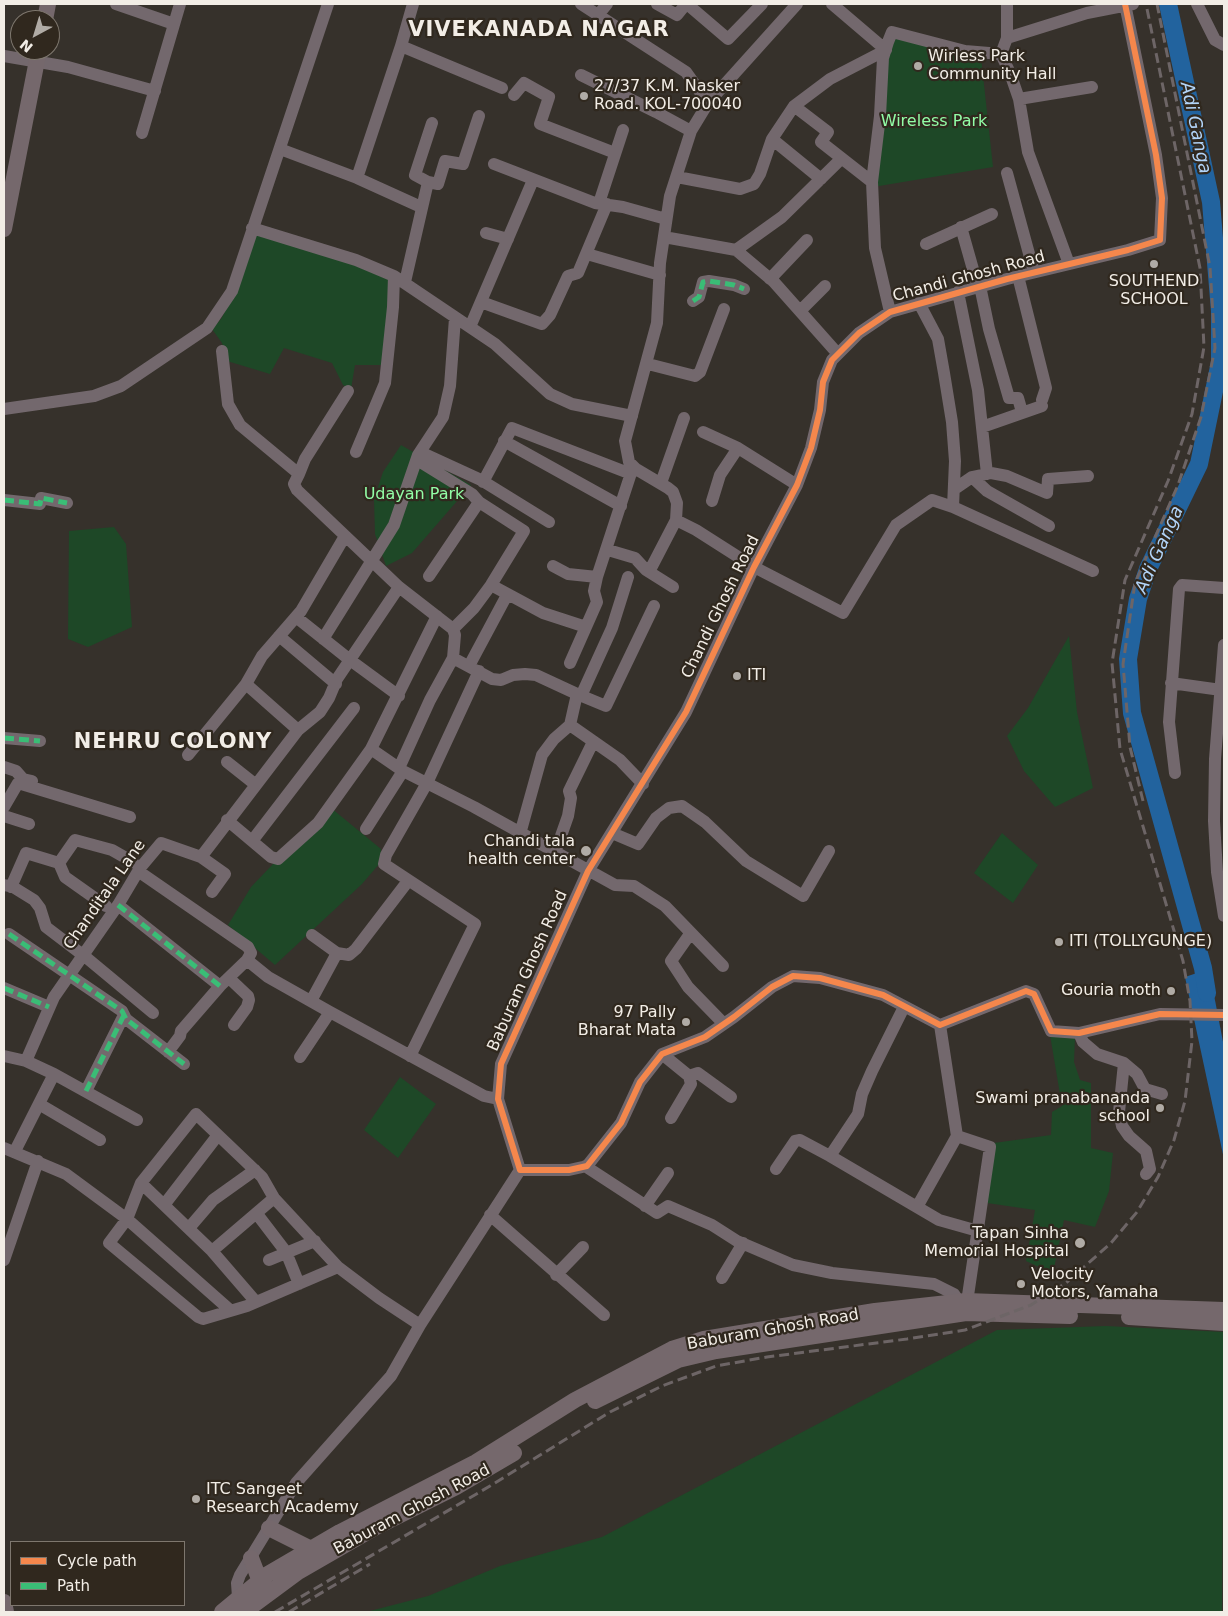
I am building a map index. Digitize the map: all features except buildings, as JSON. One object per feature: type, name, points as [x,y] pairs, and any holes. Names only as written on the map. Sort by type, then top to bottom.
[{"type":"main road","points":[[4,229],[8,186],[37,60]]},
{"type":"main road","name":"Baburam Ghosh Road","points":[[244,1612],[298,1572],[490,1468],[594,1401],[678,1360],[964,1306]]},
{"type":"main road","name":"Baburam Ghosh Road","points":[[222,1612],[260,1580],[340,1532],[476,1462],[575,1400],[672,1349],[704,1340],[875,1311],[964,1306],[1139,1314],[1224,1324]]},
{"type":"main road","name":"Baburam Ghosh Road","points":[[1139,1314],[1224,1310]]},
{"type":"main road","points":[[269,1528],[311,1549]]},
{"type":"main road","points":[[251,1558],[266,1596]]},
{"type":"main road","points":[[4,1602],[6,1612]]},
{"type":"street","points":[[116,4],[174,24]]},
{"type":"street","points":[[142,133],[180,4]]},
{"type":"street","points":[[4,409],[94,396],[121,386],[207,328],[232,291],[328,4]]},
{"type":"street","points":[[357,178],[413,4]]},
{"type":"street","points":[[581,4],[686,72],[708,102]]},
{"type":"street","points":[[598,15],[607,4]]},
{"type":"street","points":[[657,4],[677,16],[687,4],[728,38],[762,4]]},
{"type":"street","points":[[570,663],[597,602],[594,591],[597,577],[608,550],[632,470],[625,441],[648,364],[657,323],[666,219],[690,131],[708,102],[797,4]]},
{"type":"street","points":[[832,4],[886,50]]},
{"type":"street","points":[[1006,4],[1007,38],[1001,54],[1019,99],[1028,152],[1069,264]]},
{"type":"street","points":[[1197,4],[1215,40],[1224,45]]},
{"type":"street","name":"Chandi Ghosh Road","points":[[588,871],[686,712],[727,629],[754,567],[797,485],[813,440],[820,410],[823,382],[832,360],[859,333],[890,312],[979,286],[1160,240],[1162,198],[1156,155],[1128,5],[1087,14],[1007,38]]},
{"type":"street","points":[[890,312],[875,248],[872,182],[886,50],[892,32],[965,51],[1001,54]]},
{"type":"street","points":[[401,46],[502,88]]},
{"type":"street","points":[[676,177],[740,189],[754,184],[760,174],[772,140],[794,106],[830,79],[886,50]]},
{"type":"street","points":[[49,60],[155,91]]},
{"type":"street","points":[[581,76],[656,112],[690,131]]},
{"type":"street","points":[[514,95],[524,83],[549,97],[540,124],[615,153]]},
{"type":"street","points":[[1019,99],[1092,87]]},
{"type":"street","points":[[794,106],[828,132],[821,142],[872,182]]},
{"type":"street","points":[[432,123],[415,175],[428,182],[438,184],[445,161],[463,164],[479,116]]},
{"type":"street","points":[[481,302],[536,324],[542,324],[550,315],[568,276],[578,273],[587,254],[623,130]]},
{"type":"street","points":[[772,140],[821,179]]},
{"type":"street","points":[[280,149],[357,178],[421,207]]},
{"type":"street","points":[[736,250],[782,217],[841,159]]},
{"type":"street","points":[[494,164],[533,180],[603,204],[666,219]]},
{"type":"street","points":[[1007,173],[1034,272]]},
{"type":"street","points":[[470,327],[533,180]]},
{"type":"street","points":[[406,282],[428,182]]},
{"type":"street","points":[[926,244],[992,214]]},
{"type":"street","points":[[961,227],[1009,398],[1018,398],[1022,412]]},
{"type":"street","points":[[252,228],[356,260],[394,276],[406,282],[514,360],[534,382],[550,394],[572,404],[632,416]]},
{"type":"street","points":[[486,233],[508,239]]},
{"type":"street","points":[[664,237],[736,250],[770,279],[838,354]]},
{"type":"street","points":[[770,279],[807,240]]},
{"type":"street","points":[[587,254],[660,275]]},
{"type":"street","points":[[356,452],[385,384],[393,308],[394,276]]},
{"type":"street","points":[[982,427],[1042,403],[1046,388],[1018,276]]},
{"type":"street","points":[[693,301],[699,297],[703,282],[709,280],[734,285],[744,290]]},
{"type":"street","points":[[800,312],[824,286]]},
{"type":"street","points":[[958,292],[978,390],[987,474]]},
{"type":"street","points":[[919,303],[938,339],[952,422],[956,488],[953,507]]},
{"type":"street","points":[[648,364],[695,376],[704,365],[724,309]]},
{"type":"street","points":[[323,639],[394,524],[419,456],[444,417],[452,368],[456,318]]},
{"type":"street","points":[[222,351],[228,404],[240,426],[299,474]]},
{"type":"street","points":[[348,391],[305,459],[294,484],[297,490],[371,561],[399,587],[453,629],[456,635],[454,658],[430,700],[401,770],[366,829]]},
{"type":"street","points":[[661,483],[684,418]]},
{"type":"street","points":[[484,482],[512,428],[632,470],[661,483],[673,492],[676,498],[676,520],[649,572]]},
{"type":"street","points":[[703,432],[738,448],[797,485]]},
{"type":"street","points":[[504,441],[621,506]]},
{"type":"street","points":[[712,501],[720,475],[738,448]]},
{"type":"street","points":[[419,456],[484,482],[549,522]]},
{"type":"street","points":[[419,456],[472,494],[479,502],[524,531],[491,585],[474,608],[453,629]]},
{"type":"street","points":[[956,488],[972,477],[987,474],[1007,476],[1047,494],[1048,478],[1088,476]]},
{"type":"street","points":[[972,477],[987,491],[1049,526]]},
{"type":"street","points":[[4,500],[40,504],[41,498],[67,503]]},
{"type":"street","points":[[676,520],[696,530],[754,567],[843,613],[896,525],[932,500],[953,507],[1093,571]]},
{"type":"street","points":[[429,576],[479,502]]},
{"type":"street","points":[[188,755],[246,684],[262,656],[296,617],[345,536]]},
{"type":"street","points":[[608,550],[635,558],[649,572],[674,587]]},
{"type":"street","points":[[552,566],[568,574],[597,577]]},
{"type":"street","points":[[520,834],[542,755],[554,739],[570,725],[579,695],[612,628],[628,577]]},
{"type":"street","points":[[491,585],[543,613],[586,627]]},
{"type":"street","points":[[1174,773],[1170,736],[1171,683],[1179,587],[1182,585],[1224,588]]},
{"type":"street","points":[[212,892],[225,874],[204,857],[200,857],[298,730],[320,712],[350,660],[399,587]]},
{"type":"street","points":[[410,1056],[475,924],[384,864],[386,855],[427,783],[507,595]]},
{"type":"street","points":[[454,658],[492,679],[501,680],[513,675],[536,675],[606,706],[654,606]]},
{"type":"street","points":[[227,820],[271,857],[278,859],[318,823],[371,749],[399,696],[437,616]]},
{"type":"street","points":[[296,617],[399,696]]},
{"type":"street","points":[[280,636],[336,684]]},
{"type":"street","points":[[1224,645],[1214,821],[1221,871],[1224,916]]},
{"type":"street","points":[[1171,683],[1222,686]]},
{"type":"street","points":[[246,684],[298,730]]},
{"type":"street","points":[[252,842],[354,708]]},
{"type":"street","points":[[570,725],[620,760],[643,784]]},
{"type":"street","points":[[4,738],[40,741]]},
{"type":"street","points":[[554,853],[568,816],[571,798],[569,791],[593,742]]},
{"type":"street","points":[[371,749],[401,770],[474,807],[588,871],[616,885],[634,886],[666,906],[690,934],[723,966]]},
{"type":"street","points":[[227,762],[256,785]]},
{"type":"street","points":[[4,767],[16,771],[23,779],[128,814],[18,783],[4,807]]},
{"type":"street","points":[[612,833],[638,844],[656,818],[669,808],[682,806],[705,822],[746,861],[802,896],[829,851]]},
{"type":"street","points":[[4,816],[29,824]]},
{"type":"street","points":[[58,864],[75,840],[112,850],[248,948],[251,953],[247,960],[224,982],[180,1031],[180,1036],[168,1052]]},
{"type":"street","name":"Chanditala Lane","points":[[26,1062],[49,1007],[135,867],[161,843],[200,857]]},
{"type":"street","points":[[153,1013],[83,954],[46,927],[34,900],[11,887],[26,853],[58,864],[65,877],[248,996],[247,1007],[234,1025]]},
{"type":"street","name":"Baburam Ghosh Road","points":[[520,1170],[498,1098],[501,1064],[588,871]]},
{"type":"street","points":[[312,935],[337,952],[349,955],[356,949],[408,881]]},
{"type":"street","points":[[9,934],[122,1011],[126,1019],[184,1064]]},
{"type":"street","points":[[690,934],[671,960],[688,987],[724,1024]]},
{"type":"street","points":[[311,1001],[337,952]]},
{"type":"street","points":[[247,960],[268,977],[410,1056],[484,1096],[498,1098]]},
{"type":"street","points":[[238,1597],[237,1583],[296,1484],[391,1376],[420,1325],[520,1170],[569,1170],[585,1166],[596,1156],[621,1123],[640,1082],[662,1054],[705,1036],[724,1024],[772,987],[793,976],[820,978],[883,995],[940,1025],[1026,991],[1034,994],[1051,1031],[1079,1033],[1160,1014],[1224,1015]]},
{"type":"street","points":[[4,988],[49,1007]]},
{"type":"street","points":[[830,1156],[858,1114],[862,1094],[872,1070],[904,1007]]},
{"type":"street","points":[[300,1057],[330,1012]]},
{"type":"street","points":[[86,1091],[124,1015]]},
{"type":"street","points":[[917,1207],[957,1136],[940,1025]]},
{"type":"street","points":[[1079,1033],[1083,1042],[1097,1054],[1124,1062],[1137,1074],[1145,1089],[1162,1094]]},
{"type":"street","points":[[662,1054],[689,1076],[691,1084],[671,1118]]},
{"type":"street","points":[[4,1056],[26,1062],[54,1074],[137,1120]]},
{"type":"street","points":[[1124,1062],[1120,1112],[1122,1126],[1128,1136],[1146,1151],[1150,1169],[1146,1174]]},
{"type":"street","points":[[689,1076],[698,1073],[731,1097]]},
{"type":"street","points":[[54,1074],[39,1104],[9,1150],[66,1174],[127,1219],[230,1310]]},
{"type":"street","points":[[39,1104],[100,1140]]},
{"type":"street","points":[[338,1267],[256,1302],[203,1318],[198,1317],[109,1243],[127,1219],[141,1184],[196,1114],[262,1177],[274,1198],[338,1267],[379,1298],[420,1325]]},
{"type":"street","points":[[164,1205],[218,1135]]},
{"type":"street","points":[[957,1136],[990,1147],[978,1231],[964,1306]]},
{"type":"street","points":[[776,1169],[795,1141],[800,1140],[939,1220],[978,1231]]},
{"type":"street","points":[[4,1260],[38,1161]]},
{"type":"street","points":[[585,1166],[657,1213],[668,1206],[712,1225],[743,1243],[793,1265],[832,1274],[934,1284],[954,1294],[964,1306]]},
{"type":"street","points":[[189,1228],[213,1200],[254,1170]]},
{"type":"street","points":[[645,1206],[668,1173]]},
{"type":"street","points":[[141,1184],[212,1251],[256,1302]]},
{"type":"street","points":[[212,1251],[274,1198]]},
{"type":"street","points":[[257,1214],[286,1252],[299,1284]]},
{"type":"street","points":[[490,1215],[556,1275],[604,1315]]},
{"type":"street","points":[[269,1260],[315,1241]]},
{"type":"street","points":[[722,1278],[743,1243]]},
{"type":"street","points":[[556,1275],[583,1248]]},
{"type":"street","points":[[1139,1314],[1142,1325],[1224,1331]]},
{"type":"green space","name":"Wireless Park","points":[[894,36],[981,57],[993,167],[873,187],[885,59]]},
{"type":"green space","points":[[254,228],[390,278],[384,365],[355,365],[351,389],[343,385],[332,363],[284,348],[270,374],[227,361],[222,343],[212,329],[221,319],[235,293]]},
{"type":"green space","name":"Udayan Park","points":[[401,445],[471,485],[412,553],[386,566],[375,534],[374,499],[383,472]]},
{"type":"green space","points":[[114,527],[126,544],[132,627],[88,647],[68,639],[69,531]]},
{"type":"green space","points":[[1069,636],[1077,712],[1093,788],[1055,807],[1024,771],[1007,736],[1028,708]]},
{"type":"green space","points":[[331,808],[381,849],[380,863],[362,884],[275,965],[228,925],[251,887],[273,864],[322,821]]},
{"type":"green space","points":[[1002,833],[1038,865],[1013,903],[974,873]]},
{"type":"green space","points":[[1050,1035],[1075,1037],[1074,1062],[1080,1080],[1091,1083],[1091,1148],[1113,1153],[1109,1191],[1095,1227],[1064,1220],[1052,1278],[1038,1278],[1039,1267],[1026,1261],[1035,1210],[987,1203],[994,1143],[1051,1135],[1052,1112],[1062,1106]]},
{"type":"green space","points":[[400,1077],[436,1104],[398,1158],[364,1130]]},
{"type":"green space","points":[[1106,1326],[1224,1332],[1222,1612],[366,1612],[428,1596],[500,1566],[602,1537],[997,1330]]},
{"type":"water","points":[[1209,969],[1224,1047],[1224,1159],[1185,977]]},
{"type":"waterway","name":"Adi Ganga","points":[[1168,4],[1211,202],[1220,311],[1220,362],[1199,464],[1148,569],[1138,599],[1128,659],[1132,713],[1203,968],[1207,993]]},
{"type":"railway","points":[[275,1612],[490,1486],[610,1412],[662,1386],[716,1366],[767,1357],[965,1330],[1031,1305],[1066,1283],[1111,1243],[1137,1212],[1158,1177],[1174,1140],[1185,1101],[1192,1041],[1190,1001],[1183,961],[1120,749],[1112,663],[1125,580],[1168,481],[1192,414],[1204,347],[1200,268],[1146,4]]},
{"type":"railway","points":[[1143,801],[1130,747],[1123,664],[1135,583],[1178,485],[1201,417],[1215,348],[1210,267],[1157,4]]},
{"type":"railway","points":[[289,1612],[370,1564]]},
{"type":"marked path","points":[[693,301],[699,297],[703,282],[709,281],[734,285],[744,289]]},
{"type":"marked path","points":[[4,500],[40,504],[41,498],[67,503]]},
{"type":"marked path","points":[[4,738],[40,741]]},
{"type":"marked path","points":[[118,905],[220,986]]},
{"type":"marked path","points":[[9,934],[122,1011],[126,1019],[184,1064]]},
{"type":"marked path","points":[[4,988],[49,1007]]},
{"type":"marked path","points":[[86,1091],[124,1015]]},
{"type":"cycle path","points":[[1125,4],[1156,155],[1162,198],[1160,240],[1128,250],[1007,279],[890,312],[859,333],[832,360],[823,382],[820,410],[811,448],[797,485],[754,567],[686,712],[588,871],[501,1064],[498,1099],[520,1170],[569,1170],[587,1166],[621,1123],[640,1082],[662,1054],[705,1037],[772,987],[793,976],[820,978],[883,995],[940,1025],[1026,991],[1034,994],[1051,1031],[1079,1033],[1160,1014],[1224,1015]]},
{"type":"place","name":"Wirless Park Community Hall","points":[[918,66]]},
{"type":"place","name":"27/37 K.M. Nasker Road. KOL-700040","points":[[584,96]]},
{"type":"place","name":"SOUTHEND SCHOOL","points":[[1154,264]]},
{"type":"place","name":"ITI","points":[[737,676]]},
{"type":"place","name":"Chandi tala health center","points":[[586,851]]},
{"type":"place","name":"ITI (TOLLYGUNGE)","points":[[1059,942]]},
{"type":"place","name":"Gouria moth","points":[[1171,991]]},
{"type":"place","name":"97 Pally Bharat Mata","points":[[686,1022]]},
{"type":"place","name":"Swami pranabananda school","points":[[1160,1108]]},
{"type":"place","name":"Tapan Sinha Memorial Hospital","points":[[1080,1243]]},
{"type":"place","name":"Velocity Motors, Yamaha","points":[[1021,1284]]},
{"type":"place","name":"ITC Sangeet Research Academy","points":[[196,1499]]},
{"type":"district","name":"VIVEKANADA NAGAR","points":[[539,31]]},
{"type":"district","name":"NEHRU COLONY","points":[[173,743]]}]
